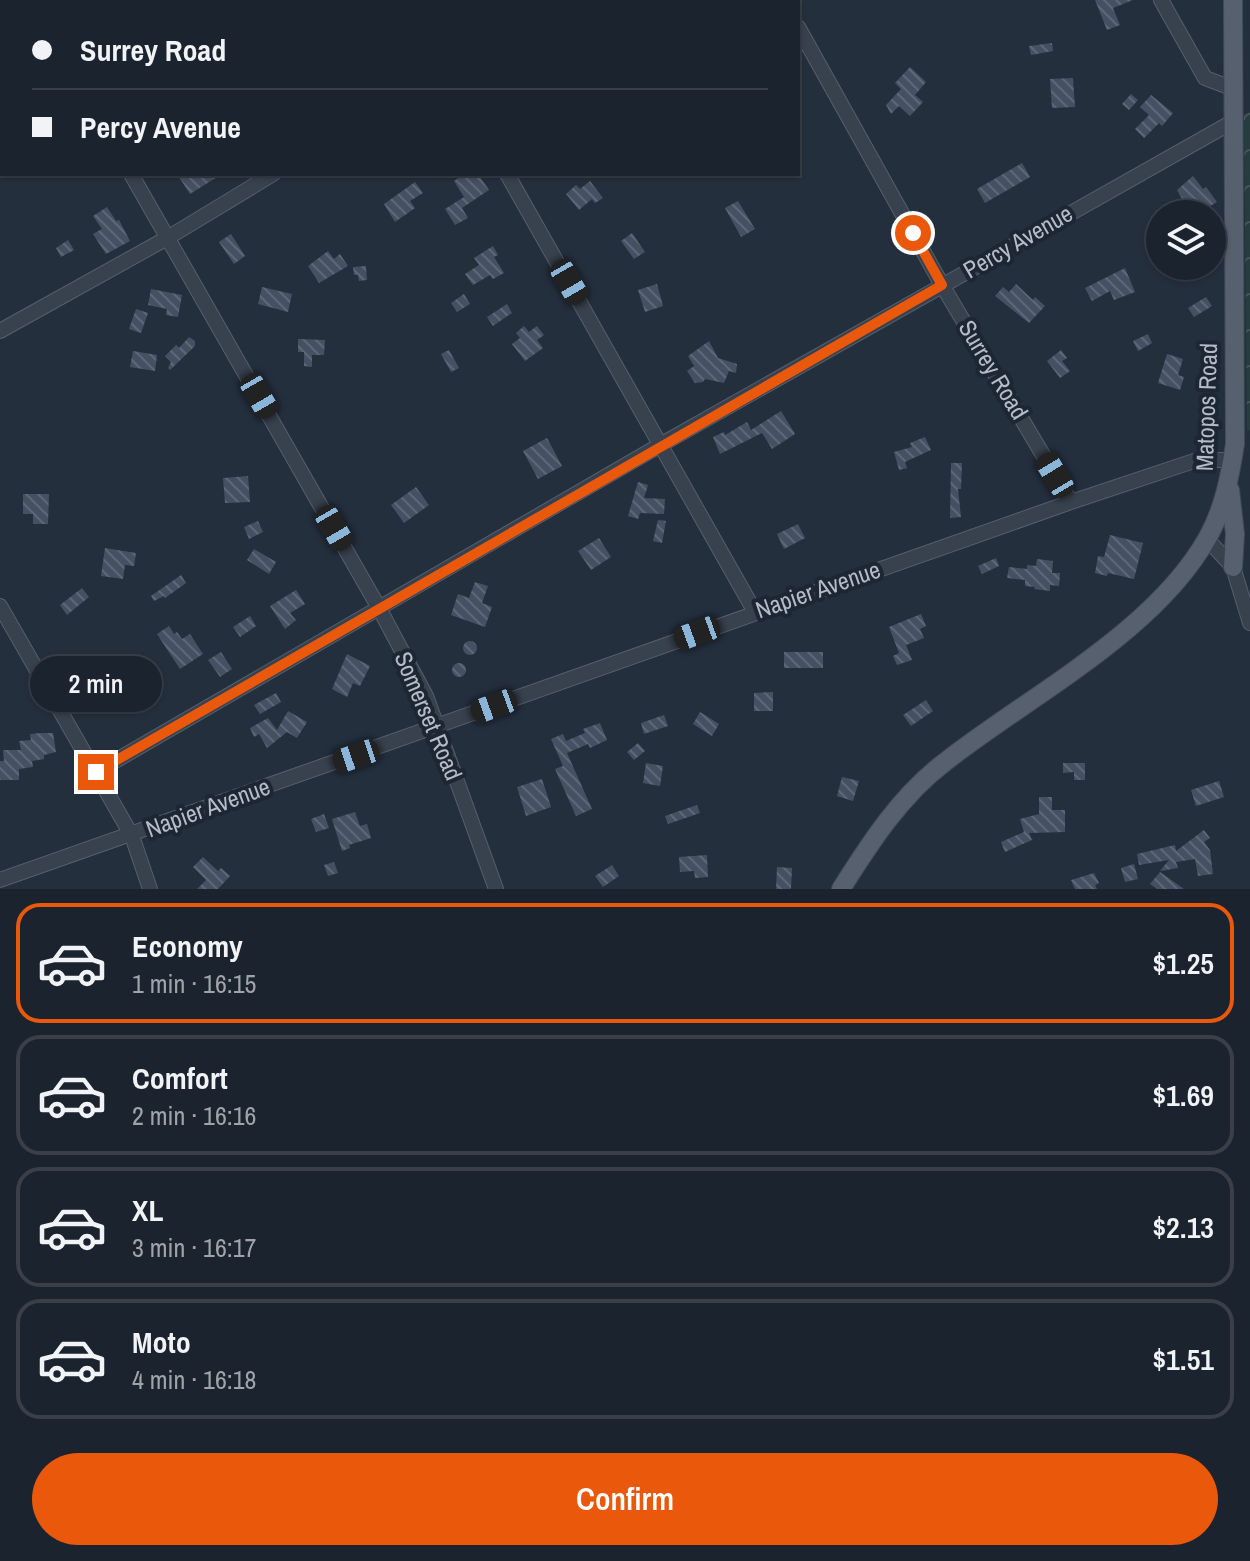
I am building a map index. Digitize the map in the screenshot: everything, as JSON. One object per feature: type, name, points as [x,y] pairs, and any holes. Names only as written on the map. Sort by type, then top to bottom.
[{"type":"main road","name":"Matopos Road","points":[[841,889],[870,843],[911,793],[944,762],[1143,618],[1176,582],[1207,539],[1239,447],[1233,0]]},
{"type":"main road","points":[[1229,483],[1235,534],[1233,567]]},
{"type":"street","points":[[1161,0],[1205,78],[1234,89]]},
{"type":"street","name":"Surrey Road","points":[[800,31],[942,285],[1071,502]]},
{"type":"street","name":"Percy Avenue","points":[[96,772],[662,444],[1234,121]]},
{"type":"street","name":"Somerset Road","points":[[132,176],[426,696],[496,889]]},
{"type":"street","points":[[0,331],[169,237],[270,176]]},
{"type":"street","points":[[508,176],[755,612]]},
{"type":"street","name":"Napier Avenue","points":[[0,880],[132,836],[755,612],[1239,447]]},
{"type":"street","points":[[1207,539],[1233,567],[1250,623]]},
{"type":"street","points":[[0,606],[132,836],[150,889]]},
{"type":"green space","points":[[1250,112],[1250,430],[1247,431],[1244,115]]},
{"type":"building","points":[[1095,0],[1133,0],[1113,8],[1120,25],[1107,30]]},
{"type":"building","points":[[1052,43],[1053,51],[1031,55],[1029,46]]},
{"type":"building","points":[[910,67],[926,82],[915,95],[923,102],[910,116],[899,106],[891,114],[886,105],[901,89],[895,83]]},
{"type":"building","points":[[1073,78],[1075,107],[1052,108],[1050,79]]},
{"type":"building","points":[[1131,94],[1138,100],[1129,110],[1122,104]]},
{"type":"building","points":[[1151,95],[1173,113],[1162,126],[1159,123],[1144,138],[1135,129],[1149,115],[1140,107]]},
{"type":"building","points":[[1022,163],[1030,177],[985,203],[977,189]]},
{"type":"building","points":[[178,176],[219,176],[190,194]]},
{"type":"building","points":[[461,176],[479,176],[489,190],[462,208],[468,218],[455,225],[445,209],[464,197],[454,181]]},
{"type":"building","points":[[1193,176],[1216,200],[1183,200],[1177,190]]},
{"type":"building","points":[[590,181],[603,198],[595,203],[592,199],[579,210],[566,194],[576,185],[580,189]]},
{"type":"building","points":[[415,182],[423,193],[410,201],[415,208],[395,222],[384,204]]},
{"type":"building","points":[[738,201],[755,229],[741,237],[725,208]]},
{"type":"building","points":[[107,207],[116,221],[119,220],[130,241],[106,254],[93,234],[102,229],[93,216]]},
{"type":"building","points":[[632,233],[645,252],[634,259],[621,241]]},
{"type":"building","points":[[231,234],[245,256],[234,264],[219,242]]},
{"type":"building","points":[[68,240],[74,250],[61,257],[56,248]]},
{"type":"building","points":[[493,246],[498,255],[494,257],[504,273],[493,279],[490,275],[473,285],[465,274],[479,265],[474,258]]},
{"type":"building","points":[[328,251],[334,259],[340,254],[348,266],[319,283],[308,266]]},
{"type":"building","points":[[366,266],[367,280],[359,281],[353,267]]},
{"type":"building","points":[[1125,268],[1135,292],[1114,300],[1110,291],[1092,301],[1085,288]]},
{"type":"building","points":[[657,284],[663,306],[645,312],[638,290]]},
{"type":"building","points":[[1016,284],[1033,300],[1035,297],[1045,306],[1029,323],[995,296],[1003,287],[1009,292]]},
{"type":"building","points":[[262,287],[292,294],[288,312],[258,304]]},
{"type":"building","points":[[151,289],[182,295],[178,317],[166,315],[167,309],[148,305]]},
{"type":"building","points":[[464,294],[470,304],[457,312],[451,303]]},
{"type":"building","points":[[1206,297],[1212,306],[1194,317],[1188,308]]},
{"type":"building","points":[[507,304],[512,313],[493,326],[487,317]]},
{"type":"building","points":[[136,309],[148,313],[141,333],[129,329]]},
{"type":"building","points":[[524,326],[529,332],[537,326],[544,335],[537,340],[543,348],[525,361],[512,344],[520,338],[516,333]]},
{"type":"building","points":[[1148,334],[1152,343],[1138,351],[1133,341]]},
{"type":"building","points":[[189,337],[195,341],[195,346],[170,370],[171,362],[165,356],[176,345],[179,348]]},
{"type":"building","points":[[298,339],[325,340],[324,355],[312,355],[312,367],[304,366],[304,352],[298,352]]},
{"type":"building","points":[[709,341],[718,358],[737,364],[736,373],[729,371],[724,383],[705,379],[695,383],[687,371],[694,366],[688,356]]},
{"type":"building","points":[[449,350],[459,368],[451,372],[441,354]]},
{"type":"building","points":[[1061,350],[1067,358],[1062,361],[1070,371],[1060,378],[1047,361]]},
{"type":"building","points":[[133,351],[157,355],[155,371],[130,367]]},
{"type":"building","points":[[1167,354],[1183,359],[1178,375],[1184,377],[1180,390],[1158,383]]},
{"type":"building","points":[[781,411],[795,434],[772,449],[762,433],[720,454],[713,437],[724,432],[725,435],[747,422],[751,430]]},
{"type":"building","points":[[925,437],[931,450],[905,462],[907,468],[899,470],[894,452],[912,447],[910,443]]},
{"type":"building","points":[[547,438],[562,466],[538,479],[523,451]]},
{"type":"building","points":[[951,463],[962,463],[961,489],[958,489],[961,517],[950,518]]},
{"type":"building","points":[[248,476],[250,502],[225,503],[223,478]]},
{"type":"building","points":[[638,482],[648,485],[644,498],[665,499],[664,514],[640,513],[638,519],[628,516]]},
{"type":"building","points":[[416,487],[429,505],[404,523],[391,505]]},
{"type":"building","points":[[23,494],[49,494],[48,524],[33,524],[33,514],[23,514]]},
{"type":"building","points":[[658,520],[666,521],[662,543],[653,541]]},
{"type":"building","points":[[258,521],[263,532],[249,539],[244,527]]},
{"type":"building","points":[[798,524],[805,538],[784,549],[777,534]]},
{"type":"building","points":[[1110,535],[1143,543],[1134,579],[1095,573],[1098,556],[1104,557]]},
{"type":"building","points":[[599,538],[611,557],[591,570],[578,551]]},
{"type":"building","points":[[105,548],[136,553],[134,566],[125,565],[123,579],[101,576]]},
{"type":"building","points":[[254,549],[276,562],[269,574],[247,560]]},
{"type":"building","points":[[996,558],[999,566],[982,574],[978,566]]},
{"type":"building","points":[[1037,559],[1053,561],[1052,573],[1060,573],[1059,586],[1050,585],[1050,591],[1034,589],[1025,586],[1025,580],[1007,578],[1009,567],[1027,569],[1027,565],[1036,566]]},
{"type":"building","points":[[181,575],[186,583],[165,598],[154,601],[151,596]]},
{"type":"building","points":[[475,582],[488,586],[482,603],[492,607],[485,627],[451,615],[458,594],[469,598]]},
{"type":"building","points":[[82,588],[89,597],[67,615],[60,605]]},
{"type":"building","points":[[296,590],[305,604],[290,613],[296,620],[285,629],[270,606]]},
{"type":"building","points":[[921,614],[926,626],[920,629],[924,638],[906,645],[912,660],[897,665],[893,656],[899,653],[889,627]]},
{"type":"building","points":[[250,616],[256,626],[240,637],[233,627]]},
{"type":"building","points":[[169,626],[182,639],[190,634],[203,654],[180,669],[157,634]]},
{"type":"building","points":[[470,641],[477,648],[470,655],[463,648]]},
{"type":"building","points":[[221,652],[232,669],[220,677],[208,660]]},
{"type":"building","points":[[784,652],[823,652],[823,668],[784,668]]},
{"type":"building","points":[[347,654],[370,666],[360,686],[353,683],[347,697],[332,689]]},
{"type":"building","points":[[459,663],[466,670],[459,677],[452,670]]},
{"type":"building","points":[[773,692],[773,711],[754,711],[754,693]]},
{"type":"building","points":[[276,693],[281,702],[260,714],[254,705]]},
{"type":"building","points":[[926,700],[933,711],[911,726],[903,715]]},
{"type":"building","points":[[288,711],[307,722],[297,738],[287,732],[267,748],[259,734],[254,737],[250,728],[268,718],[277,730]]},
{"type":"building","points":[[700,712],[719,724],[712,736],[693,724]]},
{"type":"building","points":[[664,715],[668,726],[644,734],[641,723]]},
{"type":"building","points":[[600,723],[607,740],[567,753],[592,809],[576,816],[555,769],[563,766],[551,739],[563,734],[566,741],[585,733],[583,729]]},
{"type":"building","points":[[53,733],[56,752],[32,761],[33,767],[19,769],[19,780],[0,780],[3,750],[21,750],[19,741],[31,740],[30,734]]},
{"type":"building","points":[[638,743],[645,751],[634,760],[627,752]]},
{"type":"building","points":[[646,763],[663,766],[660,786],[643,783]]},
{"type":"building","points":[[1063,763],[1085,763],[1085,780],[1074,780],[1074,772],[1063,773]]},
{"type":"building","points":[[842,777],[859,781],[853,801],[837,796]]},
{"type":"building","points":[[542,779],[551,807],[526,816],[517,787]]},
{"type":"building","points":[[1219,781],[1224,797],[1196,806],[1191,790]]},
{"type":"building","points":[[1039,797],[1052,797],[1052,810],[1065,810],[1065,832],[1029,833],[1032,840],[1005,852],[1001,842],[1024,832],[1020,819],[1039,814]]},
{"type":"building","points":[[697,805],[700,813],[668,824],[665,816]]},
{"type":"building","points":[[355,812],[360,826],[367,824],[371,838],[349,845],[350,848],[342,851],[332,819]]},
{"type":"building","points":[[324,814],[329,828],[316,832],[311,819]]},
{"type":"building","points":[[1204,830],[1210,838],[1204,842],[1210,850],[1213,874],[1198,876],[1195,859],[1176,862],[1178,868],[1160,871],[1169,860],[1139,865],[1137,854],[1175,845],[1176,851]]},
{"type":"building","points":[[707,855],[708,877],[695,878],[694,871],[680,872],[679,857]]},
{"type":"building","points":[[203,857],[218,871],[221,868],[230,876],[218,889],[197,889],[206,880],[193,867]]},
{"type":"building","points":[[334,862],[338,873],[328,876],[324,865]]},
{"type":"building","points":[[1134,864],[1138,879],[1125,882],[1121,868]]},
{"type":"building","points":[[612,865],[619,876],[603,887],[595,876]]},
{"type":"building","points":[[777,867],[792,868],[791,889],[776,889]]},
{"type":"building","points":[[1160,872],[1184,889],[1157,889],[1150,884]]},
{"type":"building","points":[[1094,873],[1099,883],[1095,885],[1097,889],[1075,889],[1071,880]]},
{"type":"route","points":[[96,772],[942,285],[913,233]]}]
